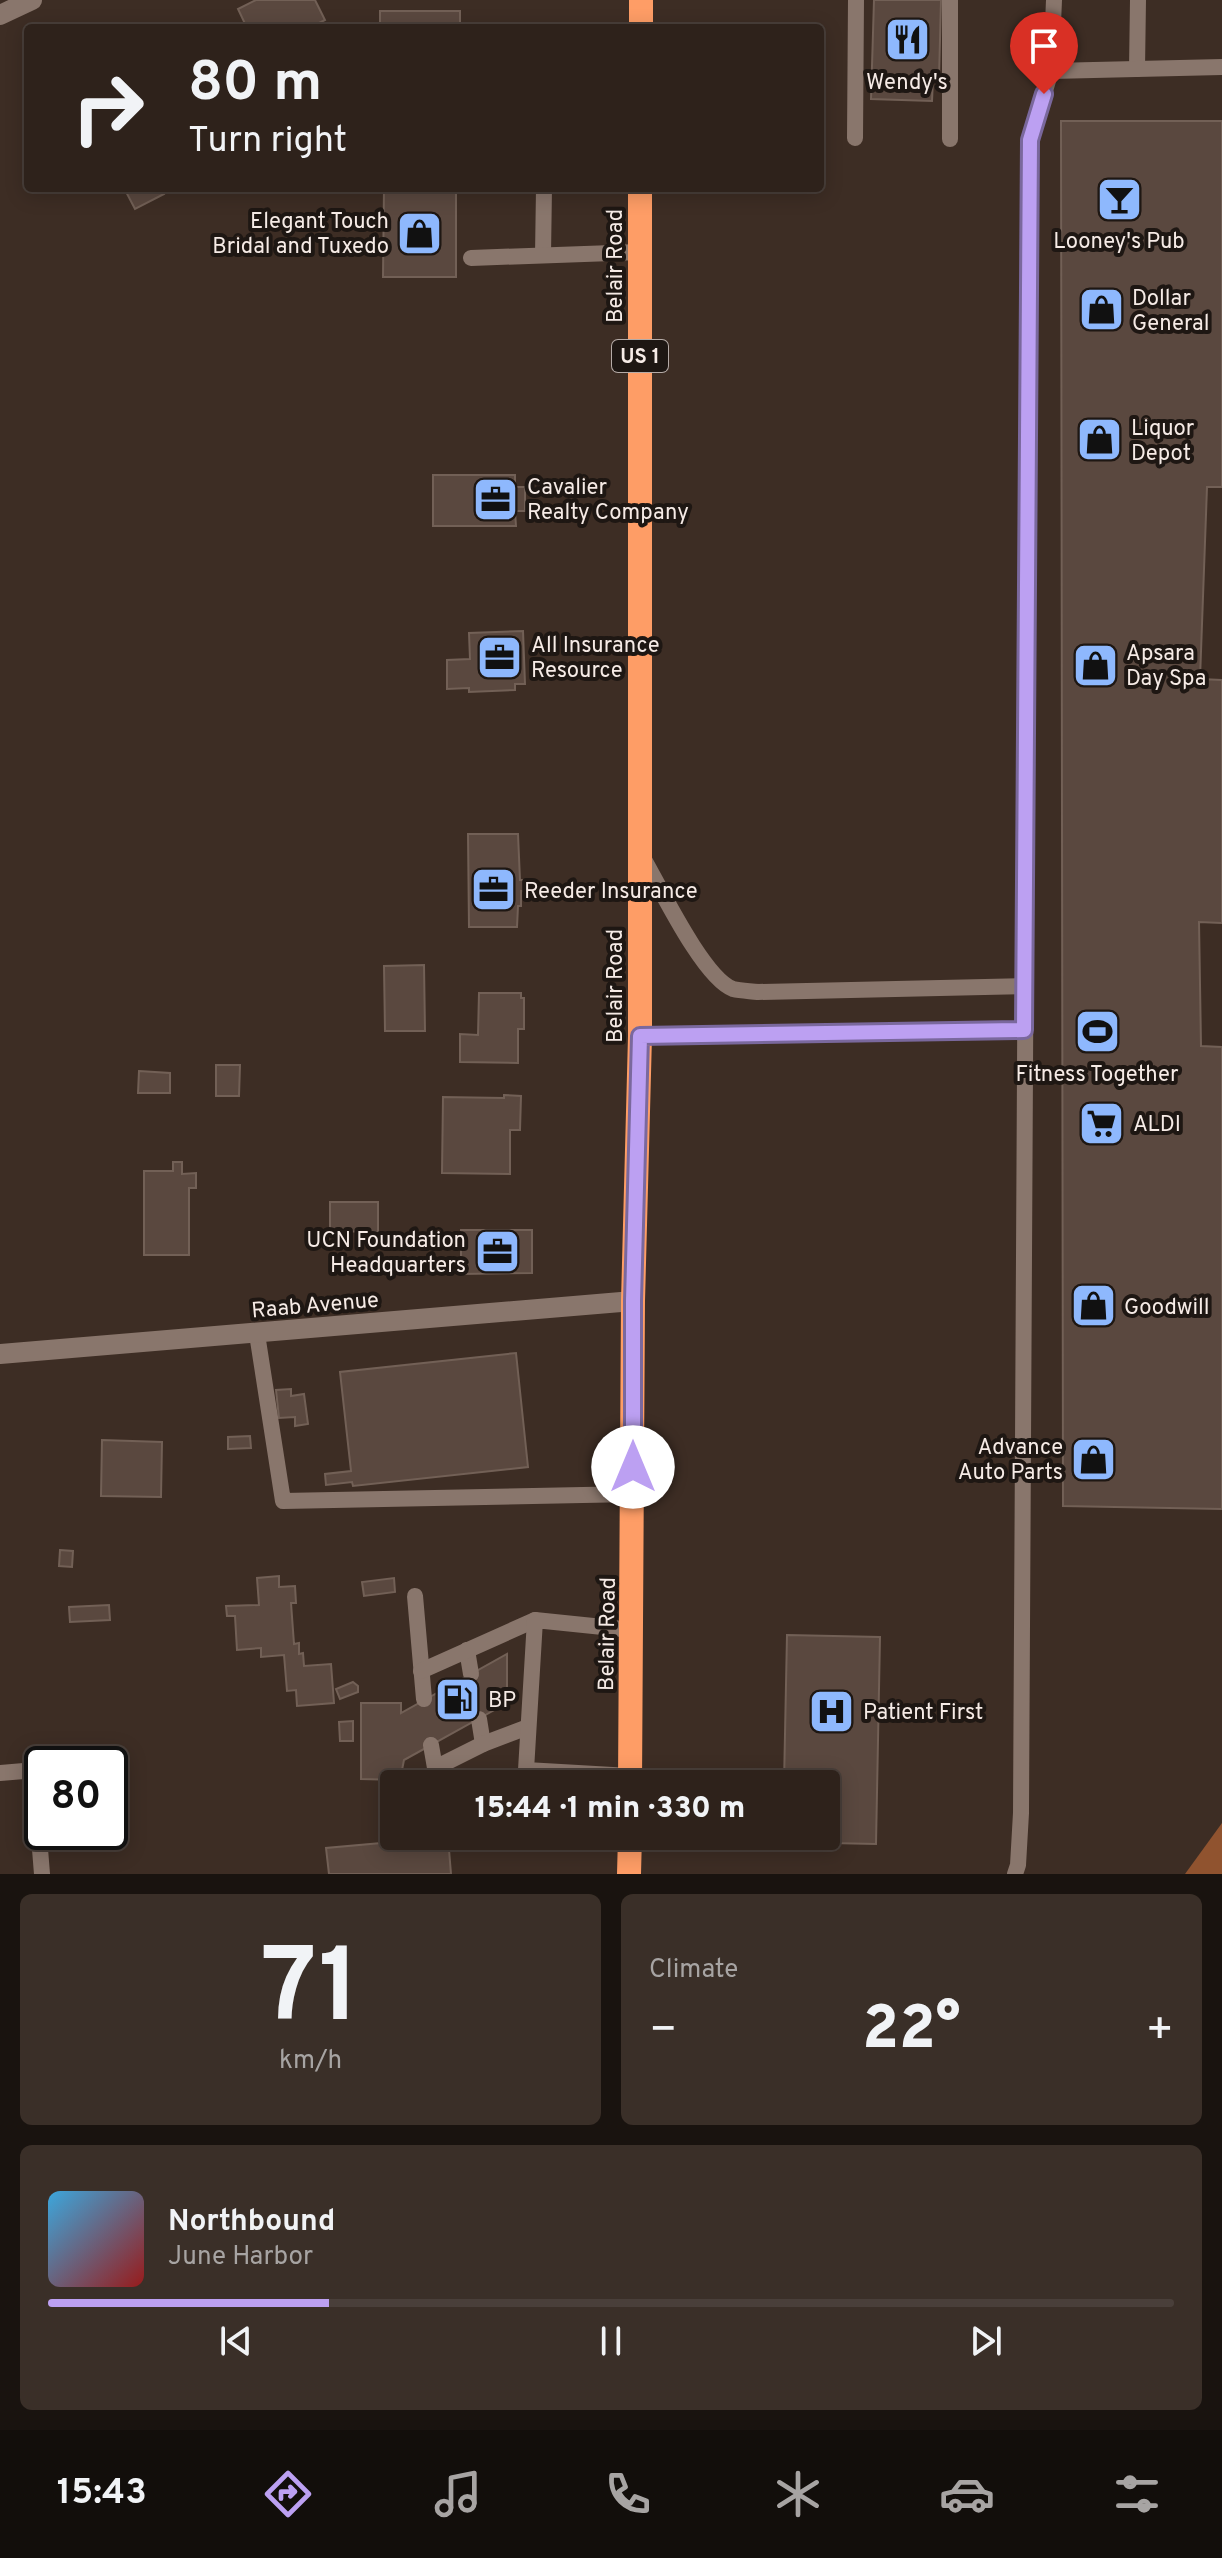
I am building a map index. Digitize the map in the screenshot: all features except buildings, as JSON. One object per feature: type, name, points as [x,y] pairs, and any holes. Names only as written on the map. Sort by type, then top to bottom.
[{"type":"highway","points":[[641,0],[641,24]]},
{"type":"highway","name":"Belair Road","points":[[630,1770],[633,1301],[640,1036],[640,192]]},
{"type":"highway","points":[[629,1874],[630,1850]]},
{"type":"street","points":[[0,15],[32,0]]},
{"type":"street","name":"Raab Avenue","points":[[0,1354],[633,1301]]},
{"type":"lane","points":[[855,138],[856,0]]},
{"type":"lane","points":[[950,0],[950,139]]},
{"type":"lane","points":[[1015,1874],[1021,1813],[1030,140],[1051,71],[1054,0]]},
{"type":"lane","points":[[1137,69],[1138,0]]},
{"type":"lane","points":[[1051,71],[1222,67]]},
{"type":"lane","points":[[543,255],[544,192]]},
{"type":"lane","points":[[471,258],[640,252]]},
{"type":"lane","points":[[640,851],[681,926],[708,966],[731,989],[758,992],[1024,986]]},
{"type":"lane","points":[[640,1036],[1024,1030]]},
{"type":"lane","points":[[257,1334],[283,1501],[633,1494]]},
{"type":"lane","points":[[415,1596],[424,1699]]},
{"type":"lane","points":[[421,1671],[535,1620],[632,1630]]},
{"type":"lane","points":[[526,1770],[535,1620]]},
{"type":"lane","points":[[467,1650],[471,1674]]},
{"type":"lane","points":[[479,1719],[483,1744]]},
{"type":"lane","points":[[431,1745],[435,1768],[483,1744],[528,1727]]},
{"type":"lane","points":[[0,1773],[24,1771],[34,1774],[42,1874]]},
{"type":"shaded area","points":[[1222,1823],[1222,1874],[1185,1874]]},
{"type":"place","name":"Wendy's","points":[[907,40]]},
{"type":"place","name":"Looney's Pub","points":[[1119,199]]},
{"type":"place","name":"Elegant Touch Bridal and Tuxedo","points":[[420,233]]},
{"type":"place","name":"Dollar General","points":[[1101,310]]},
{"type":"place","name":"Liquor Depot","points":[[1100,440]]},
{"type":"place","name":"Cavalier Realty Company","points":[[496,499]]},
{"type":"place","name":"All Insurance Resource","points":[[500,657]]},
{"type":"place","name":"Apsara Day Spa","points":[[1095,665]]},
{"type":"place","name":"Reeder Insurance","points":[[493,890]]},
{"type":"place","name":"Fitness Together","points":[[1097,1032]]},
{"type":"place","name":"ALDI","points":[[1102,1123]]},
{"type":"place","name":"UCN Foundation Headquarters","points":[[497,1252]]},
{"type":"place","name":"Goodwill","points":[[1093,1306]]},
{"type":"place","name":"Advance Auto Parts","points":[[1094,1459]]},
{"type":"place","name":"BP","points":[[457,1699]]},
{"type":"place","name":"Patient First","points":[[832,1711]]},
{"type":"route","points":[[633,1467],[633,1301],[640,1036],[1024,1030],[1030,140],[1044,94]]}]
